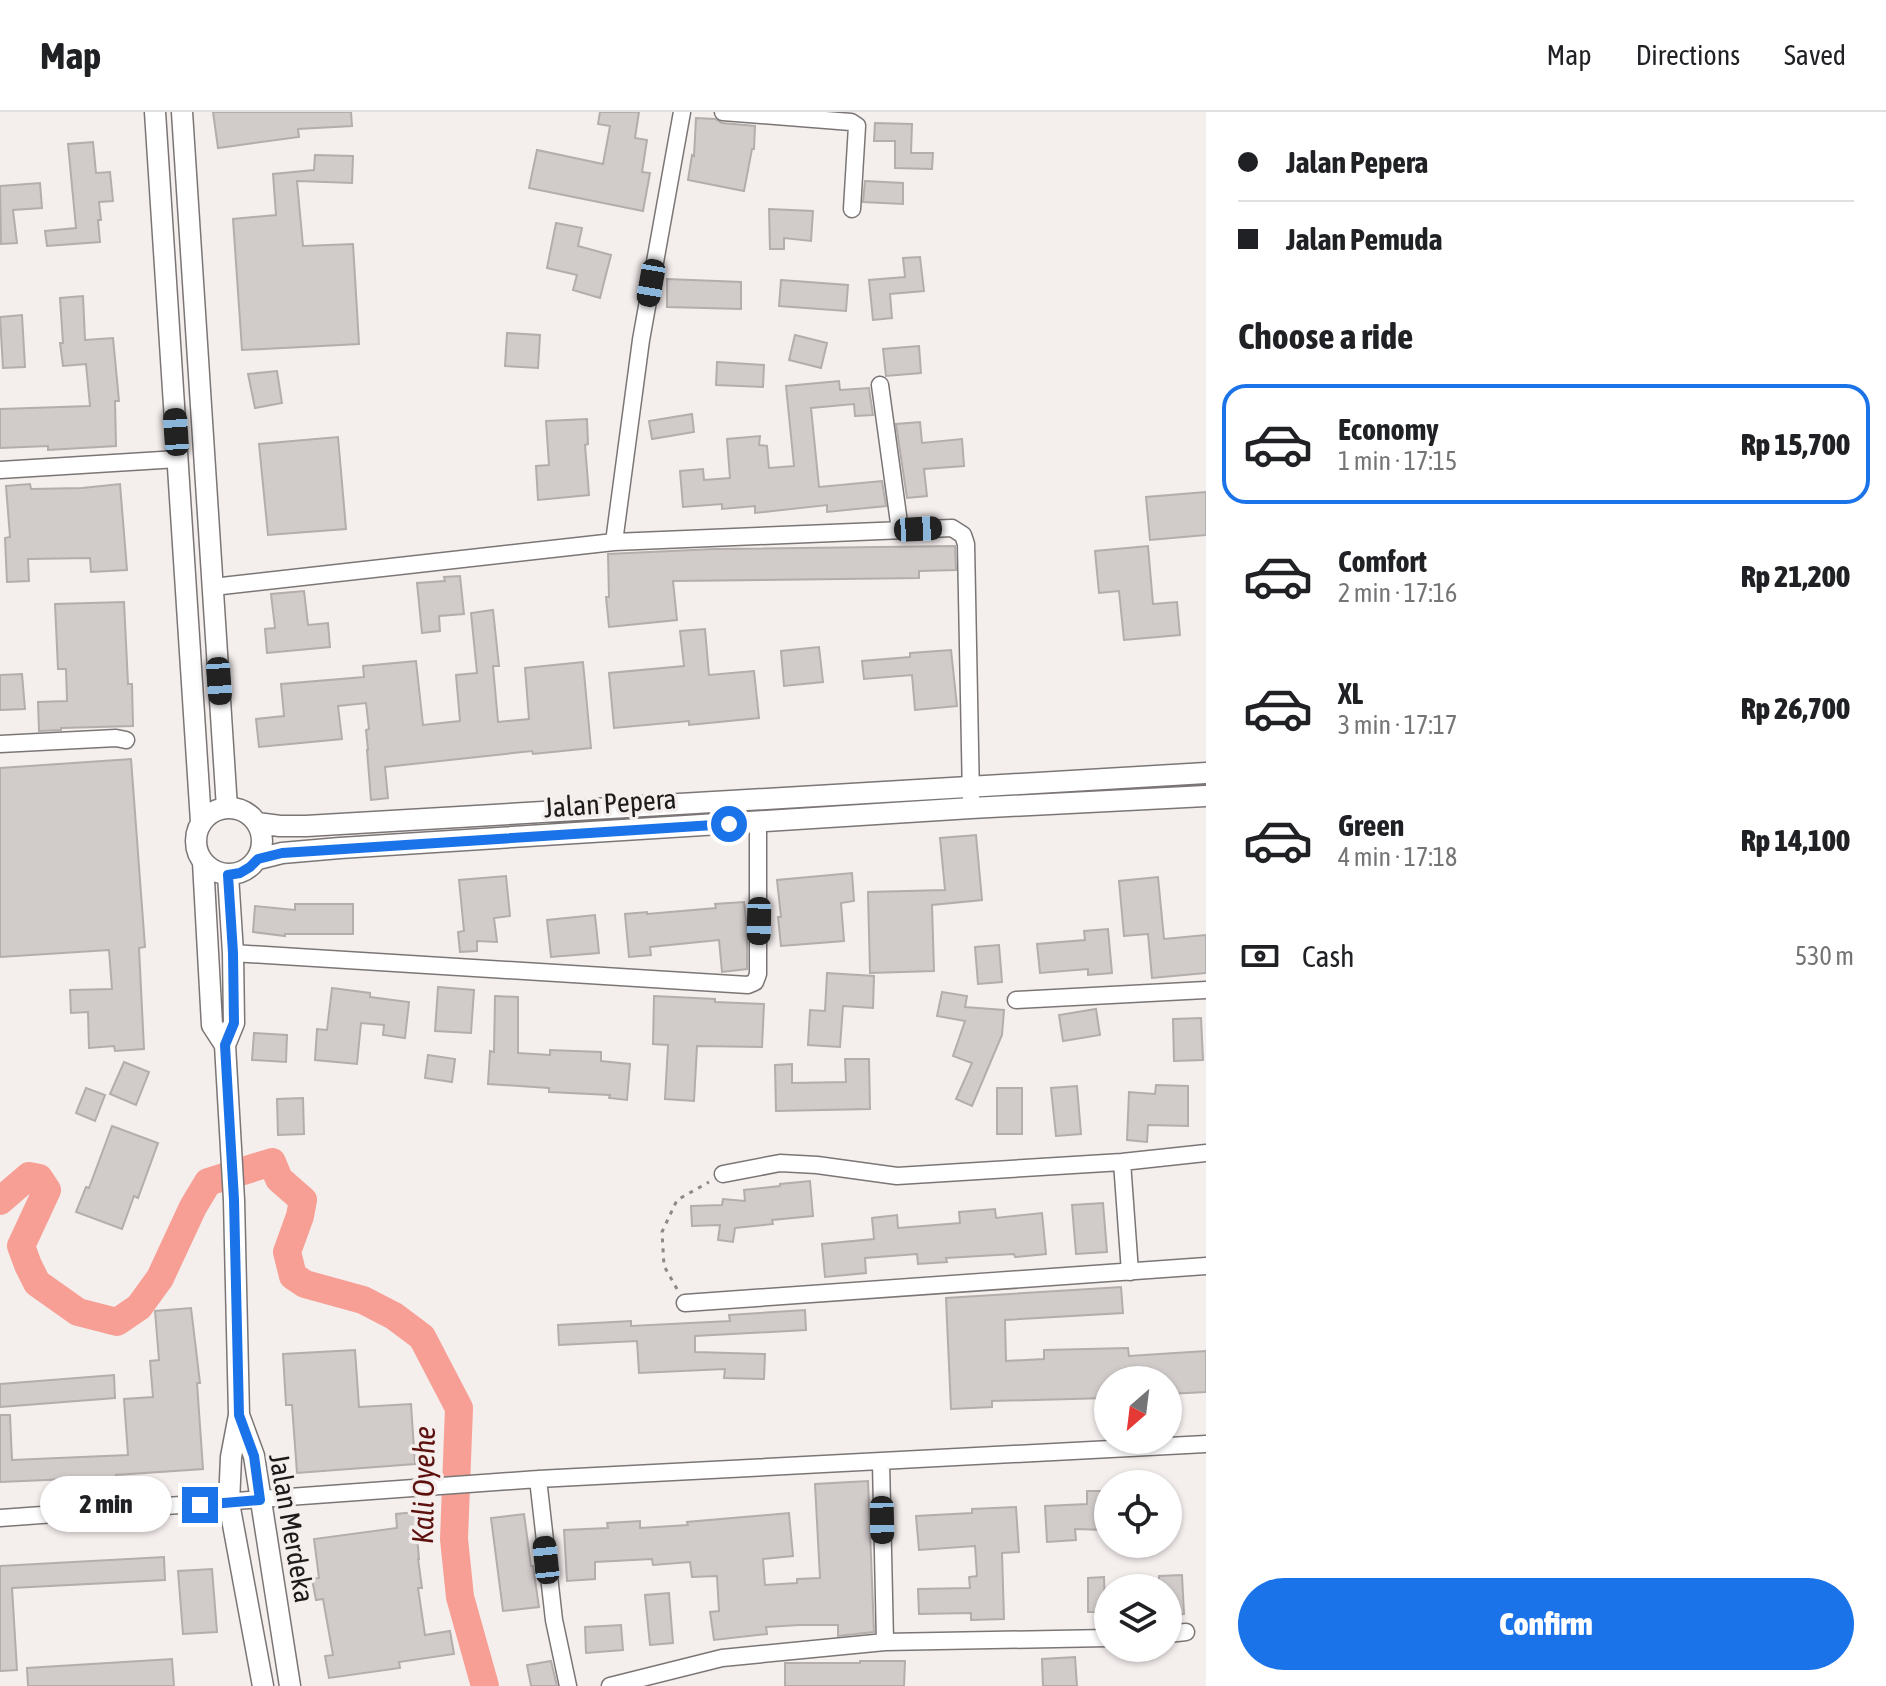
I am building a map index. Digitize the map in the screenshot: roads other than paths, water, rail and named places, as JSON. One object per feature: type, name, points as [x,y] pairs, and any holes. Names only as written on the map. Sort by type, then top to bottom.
[{"type":"main road","points":[[155,112],[201,822]]},
{"type":"main road","points":[[182,112],[227,808]]},
{"type":"main road","points":[[169,323],[195,321]]},
{"type":"main road","name":"Jalan Pepera","points":[[258,859],[282,853],[340,848],[758,822],[1206,773]]},
{"type":"main road","name":"Jalan Pepera","points":[[257,823],[306,826],[611,809],[971,798],[1206,796]]},
{"type":"main road","points":[[203,862],[211,869],[228,875],[250,867],[258,859],[262,845],[262,834],[257,823],[239,809],[220,809],[209,814],[196,833],[195,844],[203,862],[212,1025],[225,1045]]},
{"type":"main road","points":[[611,809],[614,831]]},
{"type":"main road","points":[[228,875],[234,1023],[225,1045],[234,1200],[239,1415]]},
{"type":"main road","name":"Jalan Merdeka","points":[[239,1415],[254,1456],[290,1686]]},
{"type":"main road","name":"Jalan Merdeka","points":[[239,1415],[231,1457],[229,1503],[263,1686]]},
{"type":"street","points":[[614,542],[641,340],[682,112]]},
{"type":"street","points":[[723,112],[851,122],[857,126],[852,209]]},
{"type":"street","points":[[880,385],[900,530]]},
{"type":"street","points":[[0,470],[178,459]]},
{"type":"street","points":[[213,587],[614,542],[952,528],[965,540],[971,798]]},
{"type":"street","points":[[0,744],[126,740]]},
{"type":"street","points":[[233,953],[748,985],[755,982],[758,974],[758,822]]},
{"type":"street","points":[[1016,1000],[1206,990]]},
{"type":"street","points":[[723,1174],[780,1163],[897,1176],[1122,1162],[1206,1153]]},
{"type":"street","points":[[1122,1162],[1130,1272]]},
{"type":"street","points":[[685,1303],[1206,1266]]},
{"type":"street","points":[[0,1518],[486,1482],[1206,1444]]},
{"type":"street","points":[[881,1462],[885,1642]]},
{"type":"street","points":[[538,1479],[554,1620],[568,1686]]},
{"type":"street","points":[[1182,1632],[1186,1632]]},
{"type":"street","points":[[610,1686],[722,1658],[885,1642],[1094,1638]]},
{"type":"waterway","name":"Kali Oyehe","points":[[0,1201],[29,1176],[39,1178],[47,1190],[21,1246],[37,1283],[78,1312],[117,1322],[139,1307],[160,1278],[208,1182],[272,1162],[279,1179],[303,1200],[287,1252],[293,1276],[305,1284],[363,1300],[394,1316],[422,1337],[459,1408],[454,1539],[460,1597],[485,1686]]}]
